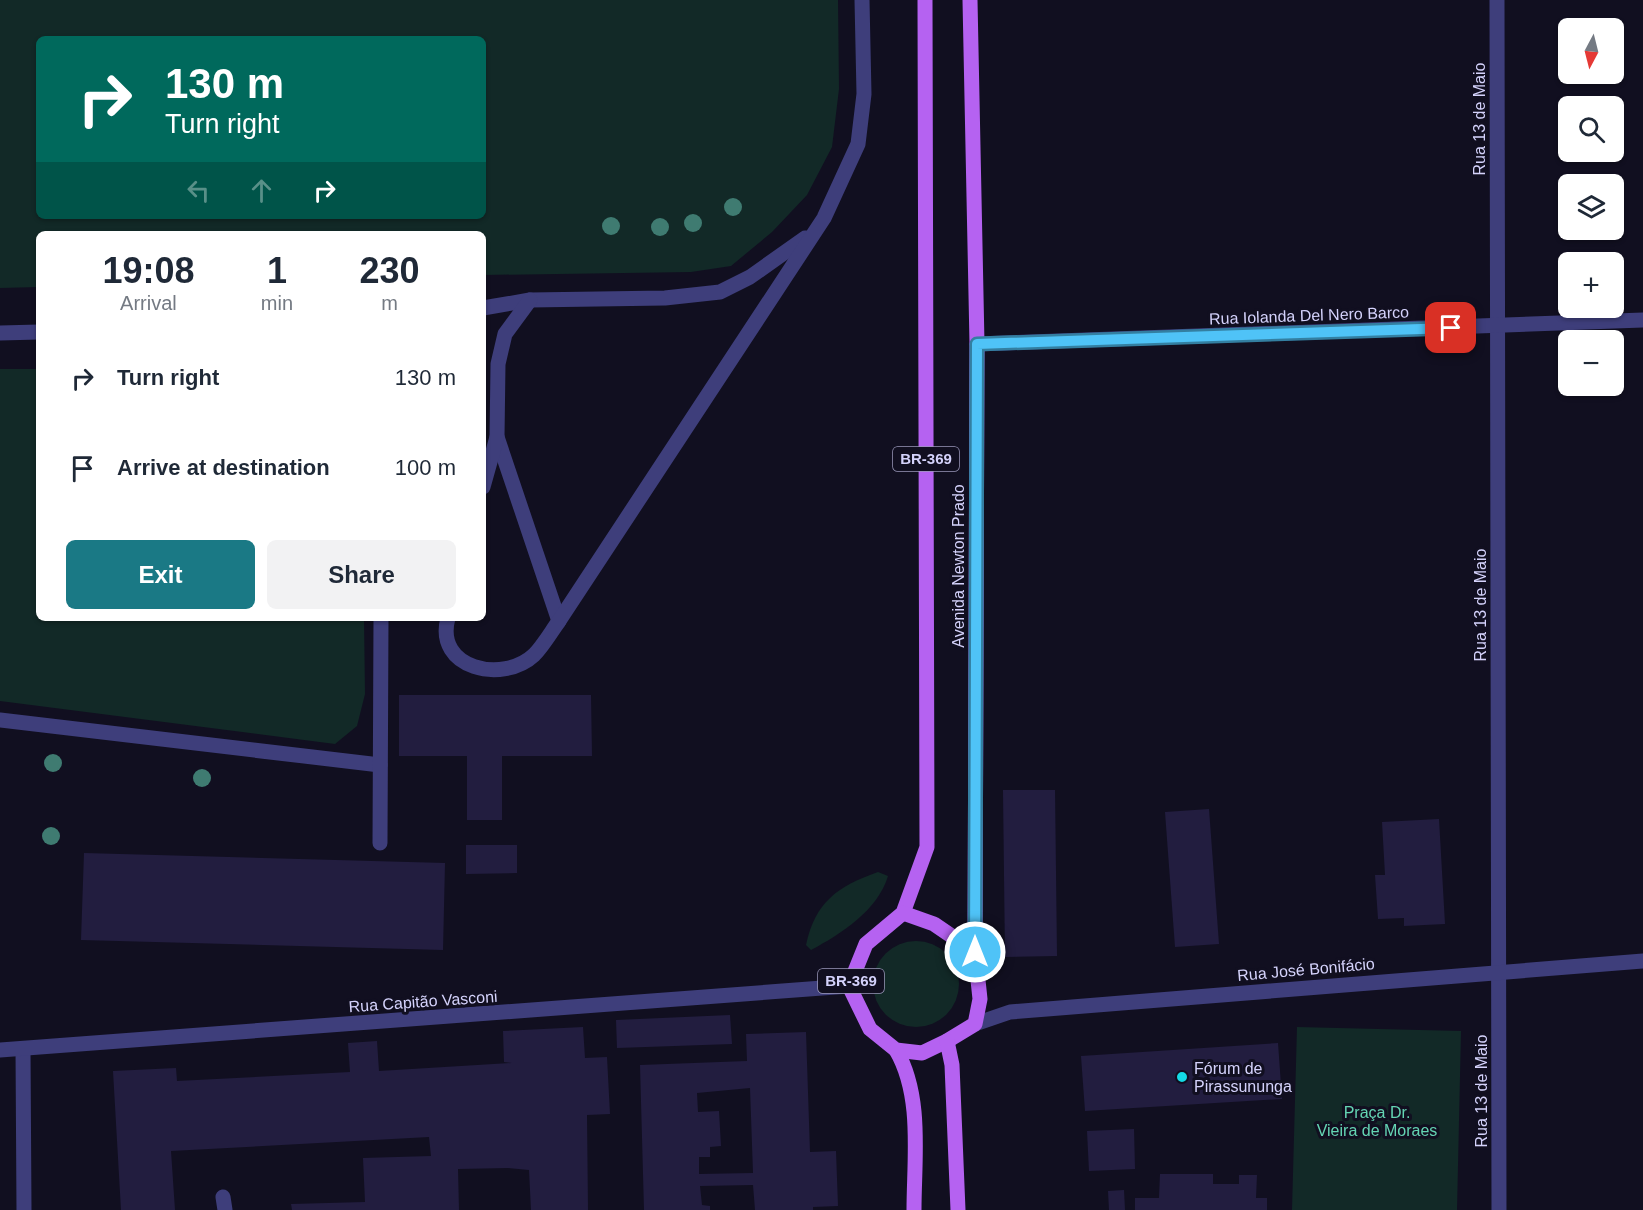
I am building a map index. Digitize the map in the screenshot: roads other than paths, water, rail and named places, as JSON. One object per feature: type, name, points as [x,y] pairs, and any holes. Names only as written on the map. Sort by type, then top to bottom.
[{"type":"main road","name":"Avenida Newton Prado","points":[[903,913],[927,848],[925,0]]},
{"type":"main road","name":"Avenida Newton Prado","points":[[970,0],[977,344],[975,952]]},
{"type":"main road","points":[[903,913],[934,924],[975,952]]},
{"type":"main road","name":"BR-369","points":[[903,913],[866,944],[849,986],[870,1029],[896,1050],[907,1068],[914,1107],[914,1210]]},
{"type":"main road","name":"BR-369","points":[[975,952],[980,999],[975,1024]]},
{"type":"main road","points":[[896,1050],[922,1053],[975,1024]]},
{"type":"main road","points":[[947,1041],[952,1065],[958,1210]]},
{"type":"street","points":[[447,621],[445,630],[448,646],[460,661],[479,669],[499,669],[533,656],[559,621],[824,218],[858,144],[864,94],[862,0]]},
{"type":"street","name":"Rua 13 de Maio","points":[[1497,0],[1499,1210]]},
{"type":"street","points":[[486,307],[530,300],[665,298],[720,292],[750,277],[812,233]]},
{"type":"street","points":[[486,477],[497,437],[498,364],[505,334],[530,300]]},
{"type":"street","name":"Rua Iolanda Del Nero Barco","points":[[977,344],[1643,320]]},
{"type":"street","points":[[0,333],[36,332]]},
{"type":"street","points":[[497,437],[559,621]]},
{"type":"street","points":[[380,843],[381,621]]},
{"type":"street","points":[[0,720],[380,765]]},
{"type":"street","name":"Rua José Bonifácio","points":[[975,1024],[1010,1012],[1643,961]]},
{"type":"street","name":"Rua Capitão Vasconi","points":[[0,1050],[849,986]]},
{"type":"street","points":[[23,1049],[24,1210]]},
{"type":"place","name":"Fórum de Pirassununga","points":[[1182,1077]]},
{"type":"park label","name":"Praça Dr. Vieira de Moraes","points":[[1377,1121]]}]
